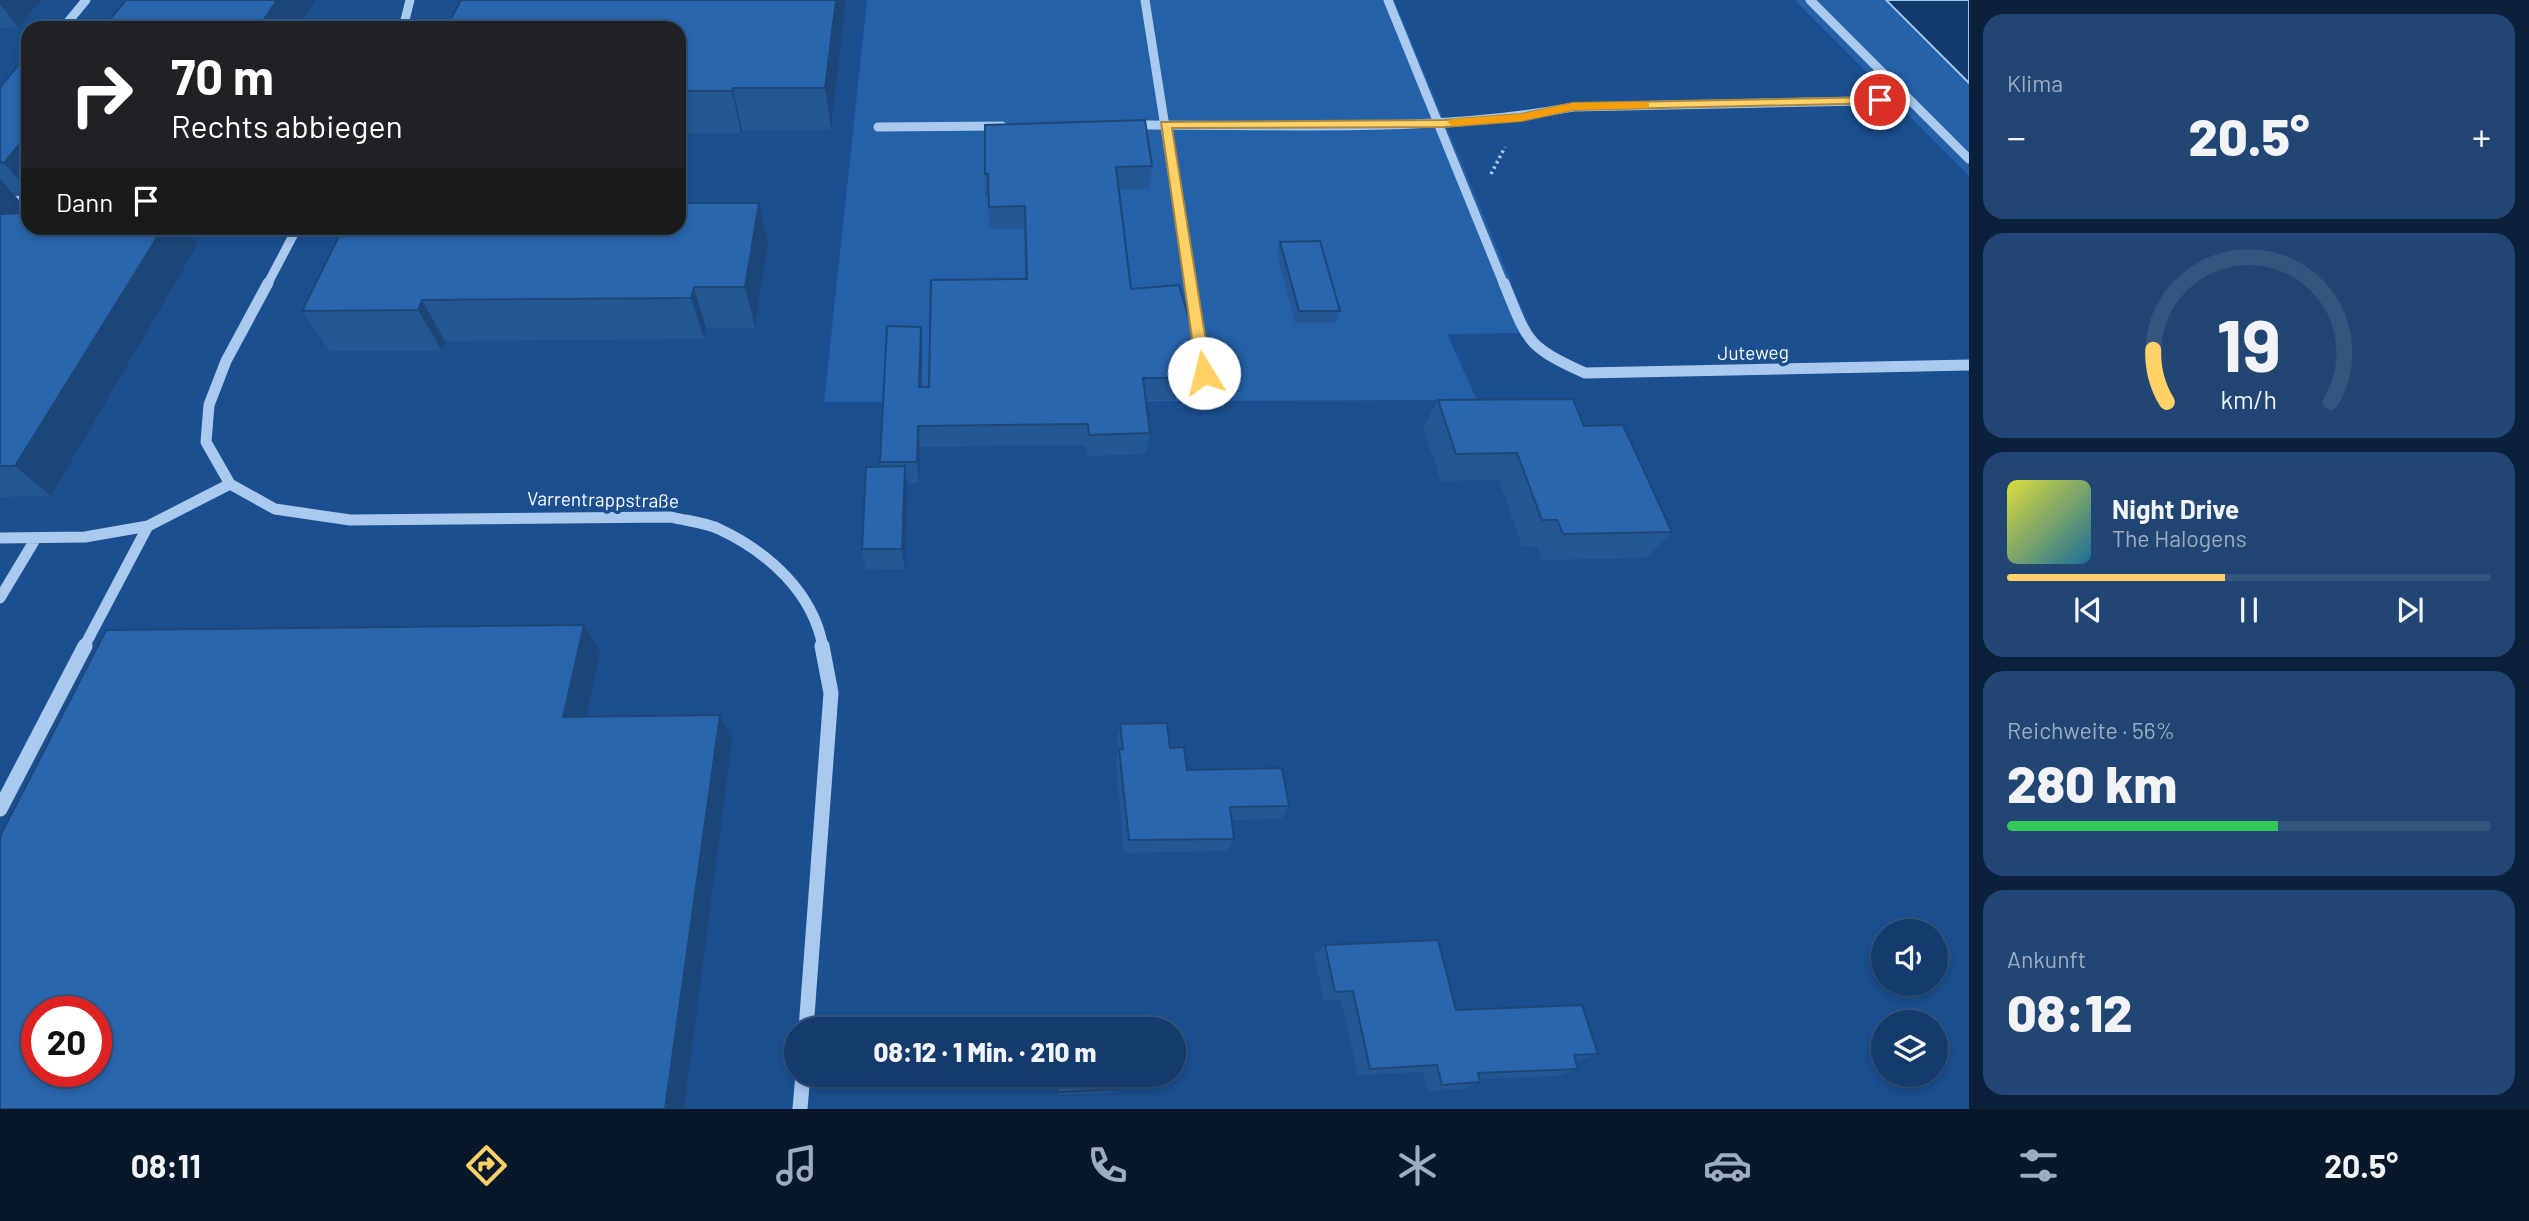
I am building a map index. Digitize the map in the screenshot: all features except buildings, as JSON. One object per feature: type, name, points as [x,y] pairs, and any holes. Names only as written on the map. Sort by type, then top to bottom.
[{"type":"street","points":[[69,21],[86,0]]},
{"type":"street","points":[[405,21],[410,0]]},
{"type":"street","points":[[1145,0],[1204,373]]},
{"type":"street","points":[[1388,0],[1438,123]]},
{"type":"street","points":[[1810,0],[1969,159]]},
{"type":"street","points":[[1124,125],[1438,123],[1521,117],[1573,107],[1908,100]]},
{"type":"street","name":"Juteweg","points":[[1438,123],[1524,333],[1542,353],[1585,373],[1969,365]]},
{"type":"street","points":[[878,127],[1015,126]]},
{"type":"street","points":[[0,201],[21,200]]},
{"type":"street","points":[[0,538],[85,537],[148,526],[230,484],[206,442],[209,405],[226,361],[293,235]]},
{"type":"street","name":"Varrentrappstraße","points":[[230,484],[275,509],[350,520],[671,517],[718,528],[764,556],[793,582],[820,633],[831,693],[807,1017]]},
{"type":"street","points":[[0,809],[148,526]]},
{"type":"street","points":[[0,598],[36,538]]},
{"type":"street","points":[[800,1109],[802,1087]]},
{"type":"path","points":[[1490,176],[1521,117]]},
{"type":"shaded area","points":[[867,0],[1394,0],[1532,333],[1447,334],[1477,400],[824,402]]},
{"type":"shaded area","points":[[1795,0],[1886,0],[1969,83],[1969,176]]},
{"type":"shaded area","points":[[1886,0],[1969,0],[1969,83]]},
{"type":"slow traffic","points":[[1453,122],[1521,117],[1573,107],[1645,105]]},
{"type":"route","points":[[1204,373],[1165,125],[1444,123],[1521,117],[1573,107],[1880,100]]}]
